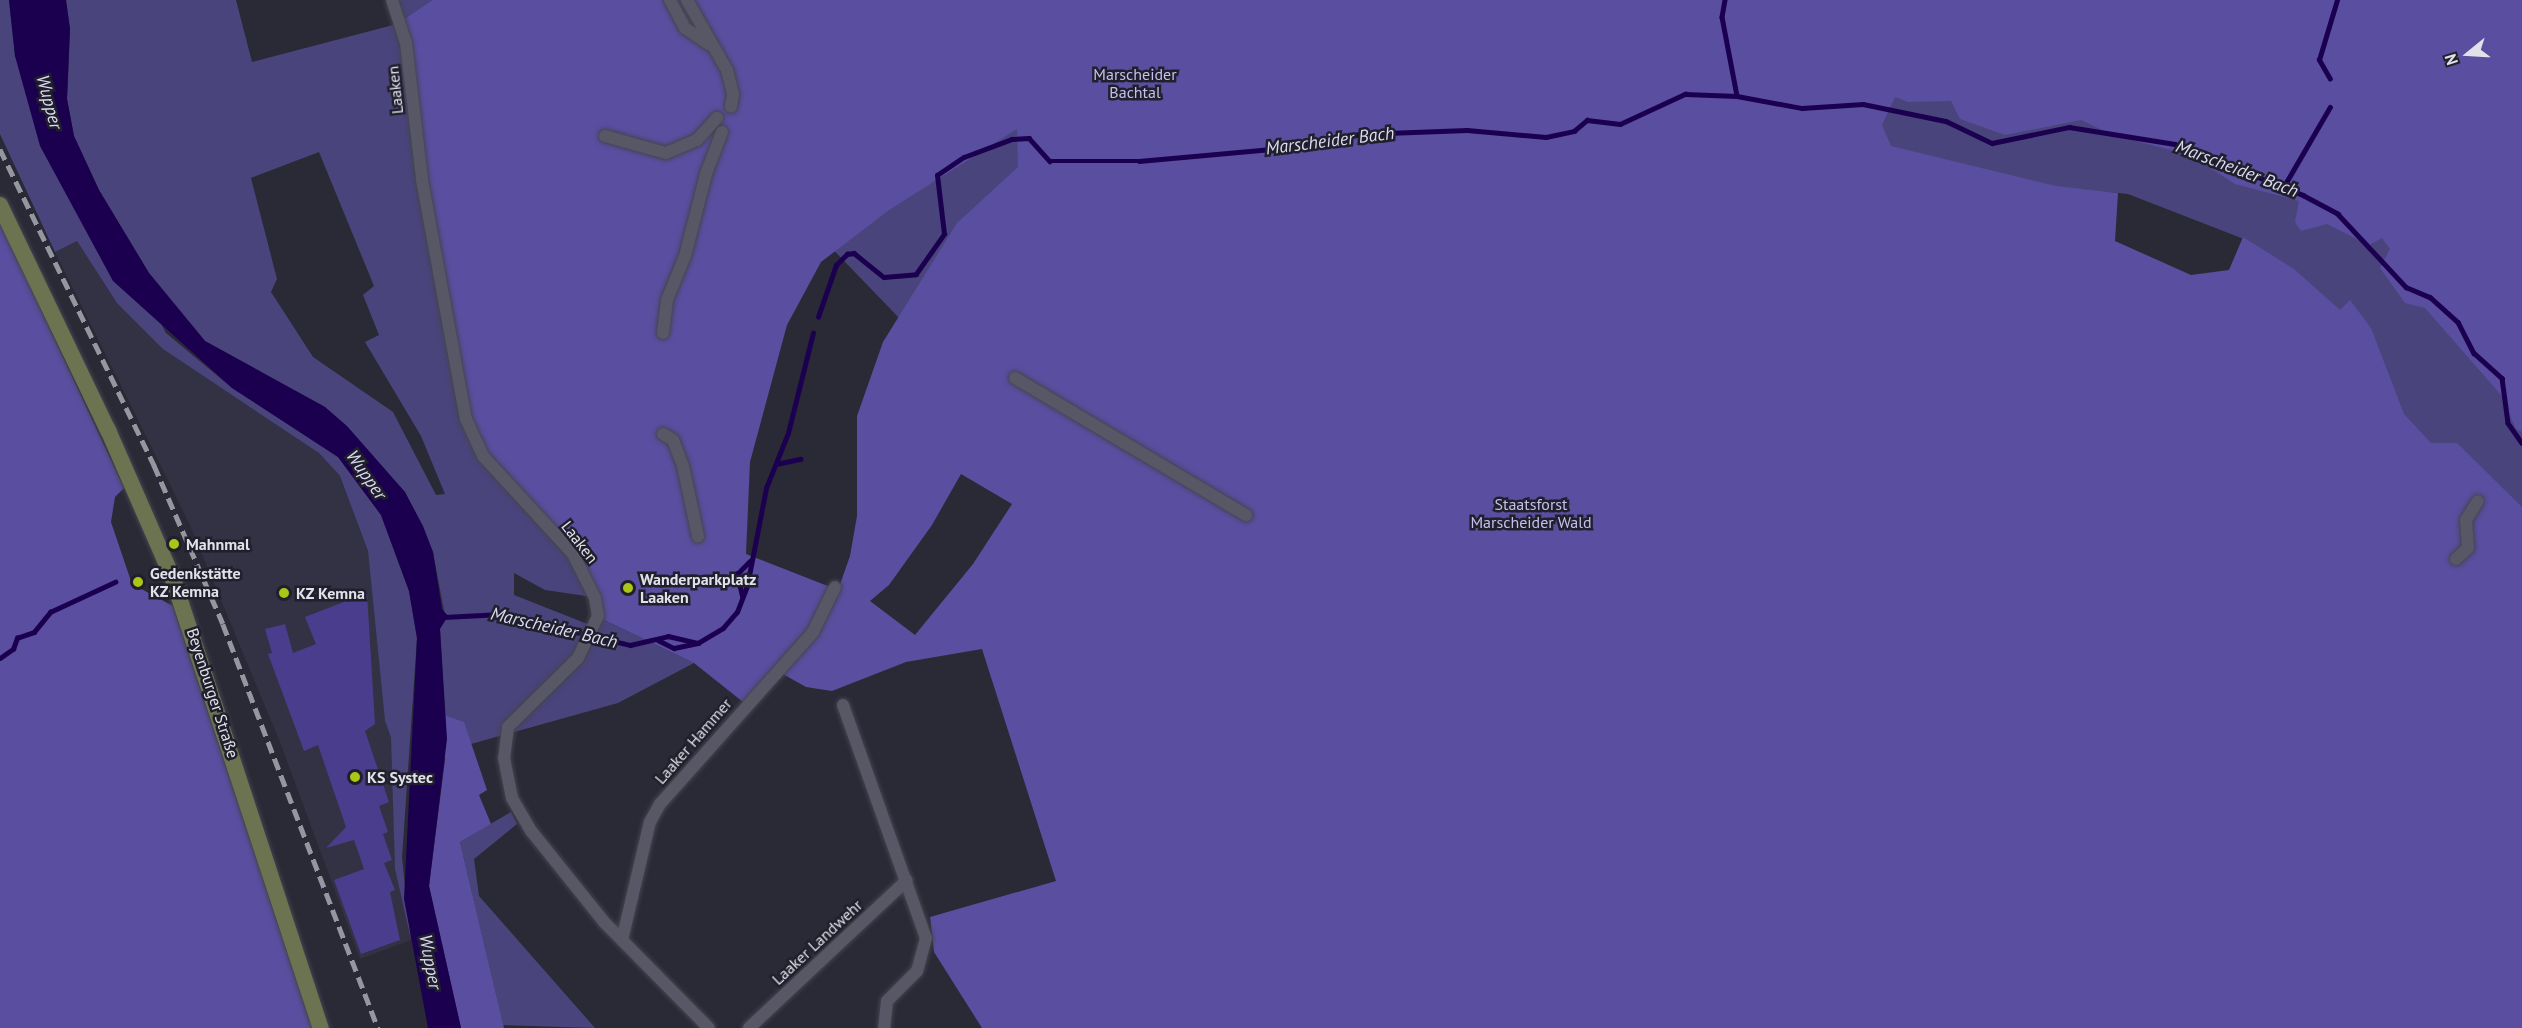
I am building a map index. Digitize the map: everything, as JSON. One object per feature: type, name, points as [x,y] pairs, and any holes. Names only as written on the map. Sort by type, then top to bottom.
[{"type":"main road","name":"Beyenburger Straße","points":[[0,205],[108,430],[180,597],[321,1028]]},
{"type":"street","name":"Laaken","points":[[392,0],[406,43],[422,180],[466,419],[483,456],[573,555],[595,598],[594,628],[566,674],[508,728],[506,778],[532,832],[622,940],[709,1028]]},
{"type":"street","points":[[670,0],[685,28],[716,47]]},
{"type":"street","points":[[687,0],[716,47],[733,94],[731,107]]},
{"type":"street","points":[[605,136],[666,153],[696,140],[717,118]]},
{"type":"street","points":[[663,333],[667,300],[685,256],[706,174],[722,132]]},
{"type":"street","points":[[1015,378],[1246,514]]},
{"type":"street","points":[[663,434],[673,440],[683,466],[698,536]]},
{"type":"street","points":[[2456,560],[2468,548],[2466,520],[2478,501]]},
{"type":"street","name":"Laaker Hammer","points":[[622,940],[650,822],[660,804],[813,632],[835,587]]},
{"type":"street","points":[[843,705],[923,923],[925,949],[917,971],[887,1000],[884,1028]]},
{"type":"street","name":"Laaker Landwehr","points":[[749,1028],[907,880]]},
{"type":"shaded area","points":[[0,0],[9,0],[15,56],[166,333],[232,388],[338,457],[381,515],[409,591],[417,638],[402,858],[411,940],[395,869],[391,737],[385,721],[368,551],[340,476],[319,453],[163,349],[117,303],[77,241],[55,252],[0,134]]},
{"type":"shaded area","points":[[66,0],[236,0],[252,62],[397,24],[572,555],[593,597],[545,590],[514,573],[514,595],[590,625],[600,618],[694,663],[618,703],[471,744],[463,722],[445,715],[440,629],[444,611],[433,552],[405,492],[325,407],[205,341],[149,273],[99,190],[74,136],[67,99],[70,29]],"holes":[[[319,152],[374,286],[363,295],[379,335],[365,342],[421,436],[445,494],[436,495],[393,412],[313,357],[271,292],[277,279],[251,178]]]},
{"type":"shaded area","points":[[389,0],[432,0],[397,24]]},
{"type":"shaded area","name":"Marscheider Bachtal","points":[[1538,0],[2126,74],[2522,318],[2522,521],[2431,458],[2249,241],[2128,194],[2038,185],[902,321],[821,237],[881,161]]},
{"type":"shaded area","points":[[77,241],[117,303],[319,453],[340,476],[368,551],[385,721],[392,738],[395,869],[411,940],[360,959],[280,742],[189,523],[55,252]]},
{"type":"shaded area","points":[[511,812],[517,824],[474,859],[479,896],[595,1028],[503,1025],[460,842]]},
{"type":"green space","name":"Staatsforst Marscheider Wald","points":[[432,0],[2522,0],[2522,432],[2516,429],[2501,395],[2425,308],[2405,303],[2380,268],[2390,249],[2382,238],[2369,245],[2327,224],[2301,231],[2295,222],[2299,201],[2235,184],[2190,155],[2113,135],[2081,120],[2005,135],[1960,119],[1951,101],[1908,102],[1895,97],[1882,125],[1891,146],[2056,186],[2118,193],[2115,241],[2191,275],[2229,270],[2243,237],[2294,269],[2340,310],[2350,300],[2371,328],[2404,414],[2431,443],[2457,443],[2522,507],[2522,1028],[982,1028],[934,952],[930,917],[1056,881],[982,649],[906,662],[832,691],[806,687],[781,673],[743,702],[694,663],[600,618],[588,582],[471,434],[397,24]],"holes":[[[1017,129],[1018,167],[957,223],[883,342],[857,416],[857,516],[850,556],[838,590],[746,554],[750,462],[787,325],[821,262],[889,210]],[[961,474],[1012,504],[973,564],[915,635],[870,601],[889,585],[932,525]]]},
{"type":"green space","points":[[0,222],[124,488],[115,497],[111,522],[132,584],[173,606],[312,1028],[0,1028]]},
{"type":"green space","points":[[445,715],[464,722],[487,790],[479,795],[491,824],[460,842],[504,1028],[461,1028],[429,886],[445,760]]},
{"type":"water","name":"Wupper","points":[[9,0],[66,0],[70,29],[67,99],[74,136],[99,190],[149,273],[205,341],[325,407],[347,426],[405,492],[423,526],[433,552],[442,609],[448,616],[440,629],[447,739],[429,886],[461,1028],[428,1028],[404,899],[417,638],[409,591],[381,515],[338,457],[232,388],[113,281],[40,146],[15,56]]},
{"type":"building","name":"KS Systec","points":[[367,593],[375,724],[365,731],[389,802],[379,806],[388,832],[383,834],[392,860],[384,863],[395,890],[390,892],[400,940],[361,954],[334,880],[364,869],[354,840],[326,848],[346,827],[318,745],[304,751],[268,654],[272,653],[265,629],[285,624],[293,653],[316,644],[305,617]]},
{"type":"waterway","points":[[1725,0],[1722,17],[1737,96]]},
{"type":"waterway","points":[[2330,79],[2319,60],[2337,0]]},
{"type":"waterway","name":"Marscheider Bach","points":[[818,317],[836,265],[847,254],[854,253],[884,277],[916,274],[944,234],[937,175],[964,157],[1012,139],[1029,138],[1050,161],[1139,161],[1303,146],[1360,134],[1467,130],[1546,137],[1574,131],[1587,120],[1620,124],[1685,94],[1737,96],[1802,108],[1863,104],[1946,121],[1992,143],[2069,127],[2175,144],[2303,195],[2338,214],[2406,287],[2430,297],[2458,322],[2474,353],[2502,378],[2508,423],[2522,443]]},
{"type":"waterway","points":[[2284,186],[2330,107]]},
{"type":"waterway","name":"Marscheider Bach","points":[[444,617],[501,614],[630,645],[668,636],[698,643],[723,628],[737,612],[747,586],[766,488],[788,433],[813,333]]},
{"type":"waterway","points":[[776,464],[800,459]]},
{"type":"waterway","points":[[742,596],[737,574],[750,561]]},
{"type":"waterway","points":[[0,658],[13,649],[17,638],[34,632],[50,612],[115,582]]},
{"type":"waterway","points":[[658,640],[674,648],[698,643]]},
{"type":"railway","points":[[0,149],[154,465],[223,624],[378,1028]]},
{"type":"place","name":"Mahnmal","points":[[174,544]]},
{"type":"place","name":"Gedenkstätte KZ Kemna","points":[[138,582]]},
{"type":"place","name":"Wanderparkplatz Laaken","points":[[628,588]]},
{"type":"place","name":"KZ Kemna","points":[[284,593]]},
{"type":"place","name":"KS Systec","points":[[355,777]]}]
